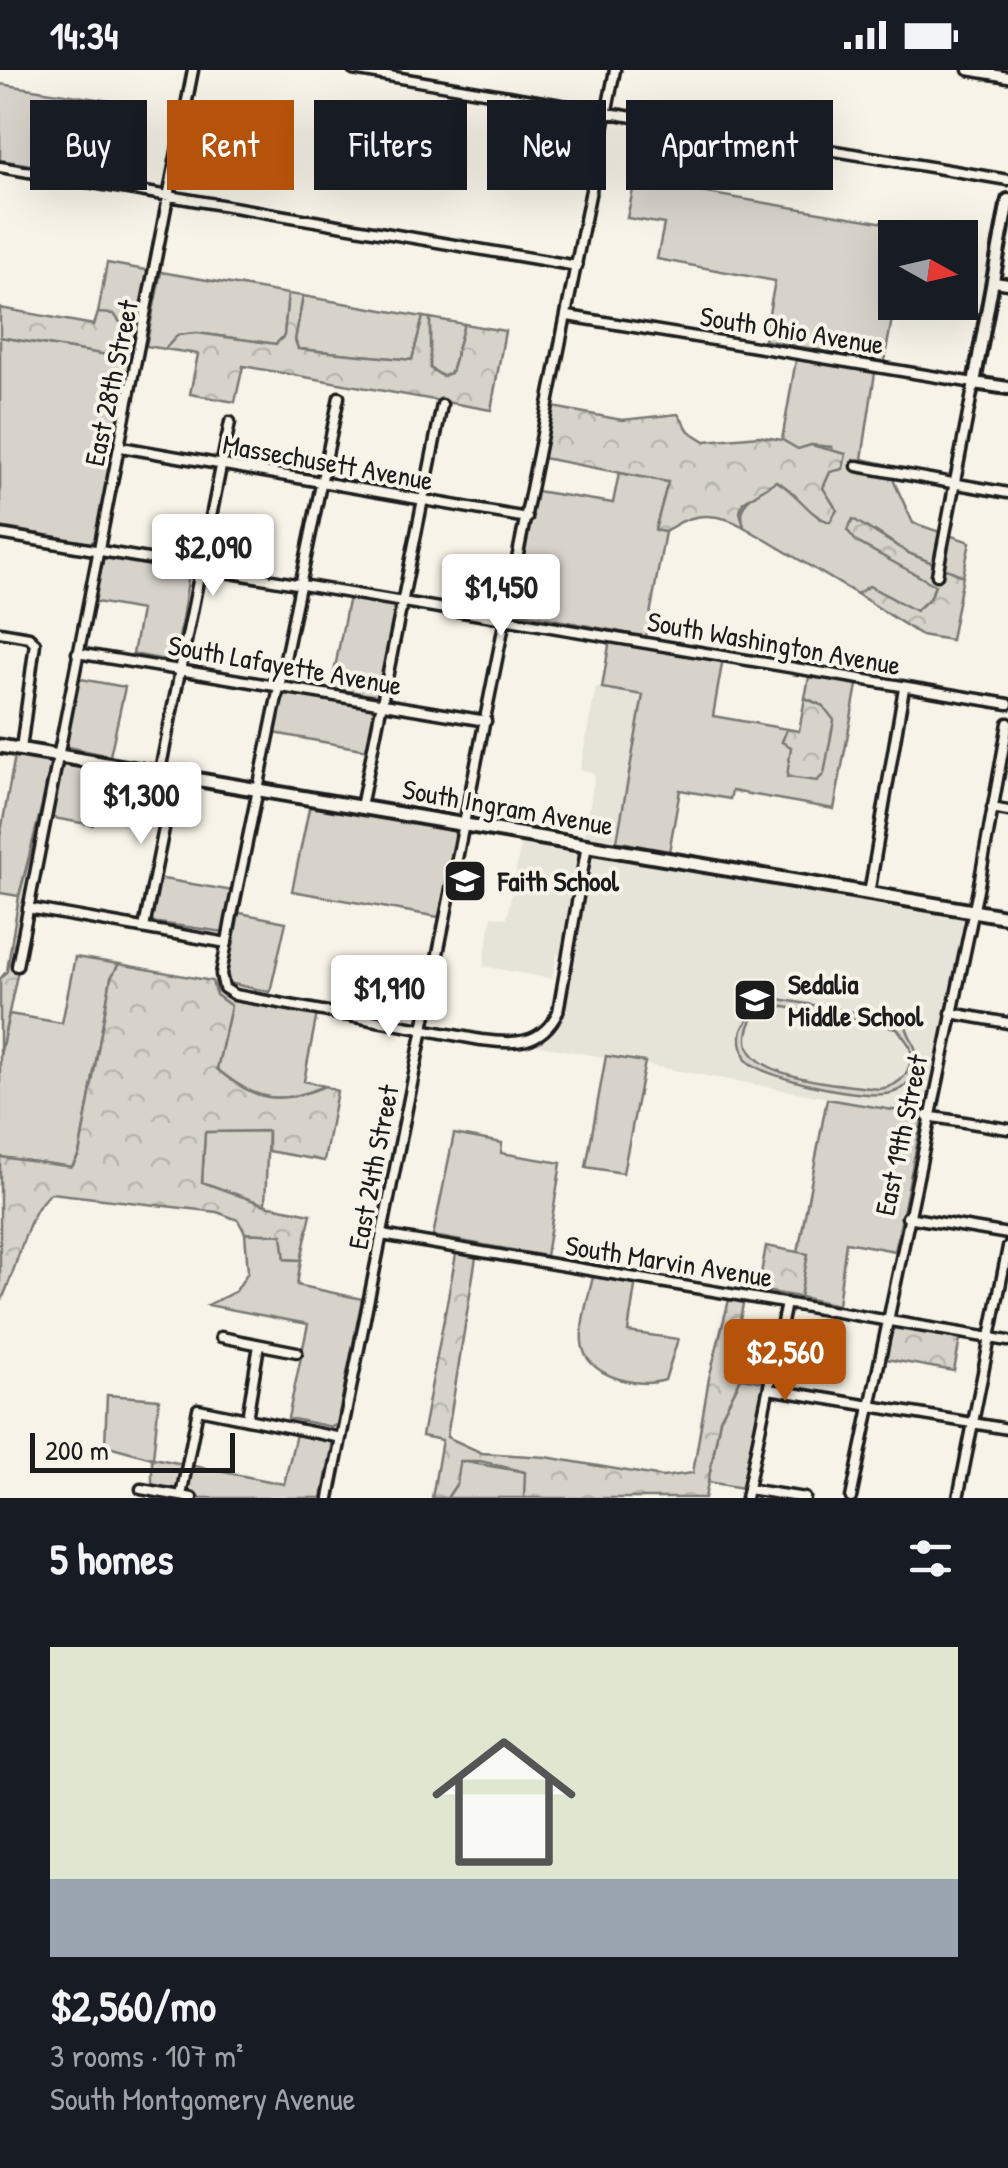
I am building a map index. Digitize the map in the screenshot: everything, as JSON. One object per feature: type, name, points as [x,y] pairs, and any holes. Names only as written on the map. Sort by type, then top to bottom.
[{"type":"main road","name":"South Ingram Avenue","points":[[0,746],[1008,917]]},
{"type":"street","name":"East 28th Street","points":[[17,966],[193,70]]},
{"type":"street","points":[[353,70],[534,100]]},
{"type":"street","name":"East 24th Street","points":[[606,112],[615,70]]},
{"type":"street","points":[[968,70],[1008,76]]},
{"type":"street","points":[[606,112],[1008,180]]},
{"type":"street","points":[[0,167],[577,266]]},
{"type":"street","name":"East 24th Street","points":[[329,1498],[591,190]]},
{"type":"street","points":[[936,575],[1008,200]]},
{"type":"street","points":[[994,282],[1008,284]]},
{"type":"street","name":"South Ohio Avenue","points":[[568,316],[1008,388]]},
{"type":"street","points":[[339,397],[221,982],[228,992],[516,1044],[550,1028],[563,992],[587,845]]},
{"type":"street","points":[[361,807],[442,405]]},
{"type":"street","points":[[160,771],[230,422]]},
{"type":"street","name":"Massechusett Avenue","points":[[121,447],[527,518]]},
{"type":"street","points":[[857,466],[1008,493]]},
{"type":"street","name":"South Washington Avenue","points":[[0,534],[1008,704]]},
{"type":"street","points":[[0,632],[29,637],[35,643],[20,749]]},
{"type":"street","name":"South Lafayette Avenue","points":[[78,652],[486,721]]},
{"type":"street","points":[[868,894],[904,688]]},
{"type":"street","name":"East 19th Street","points":[[851,1498],[1008,723]]},
{"type":"street","points":[[144,928],[174,774]]},
{"type":"street","points":[[992,808],[1008,811]]},
{"type":"street","points":[[28,908],[227,942]]},
{"type":"street","points":[[951,1013],[1008,1023]]},
{"type":"street","points":[[927,1116],[1008,1129]]},
{"type":"street","points":[[907,1217],[1008,1234]]},
{"type":"street","name":"South Marvin Avenue","points":[[382,1235],[1008,1341]]},
{"type":"street","points":[[958,1498],[1008,1247]]},
{"type":"street","points":[[786,1303],[747,1494],[805,1498]]},
{"type":"street","points":[[220,1337],[297,1352]]},
{"type":"street","points":[[247,1418],[259,1344]]},
{"type":"street","points":[[769,1389],[1008,1430]]},
{"type":"street","points":[[181,1496],[198,1408],[341,1438]]},
{"type":"street","points":[[141,1489],[192,1498]]},
{"type":"shaded area","points":[[596,687],[643,695],[617,841],[585,836],[595,773],[580,770]]},
{"type":"shaded area","points":[[522,838],[583,849],[564,955],[557,954],[552,979],[483,966],[492,916],[507,918]]},
{"type":"shaded area","name":"Sedalia Middle School","points":[[590,851],[965,916],[923,1115],[536,1045],[560,1019]]},
{"type":"green space","points":[[0,84],[104,100],[30,100],[30,165],[0,160]]},
{"type":"green space","points":[[633,190],[689,190],[878,222],[878,320],[892,320],[884,362],[764,340],[775,281],[657,259],[664,224],[627,218]]},
{"type":"green space","points":[[107,263],[151,271],[138,332],[98,313]]},
{"type":"green space","points":[[161,272],[288,294],[284,336],[276,344],[197,333],[178,335],[165,349],[146,346]]},
{"type":"green space","points":[[288,294],[303,296],[295,340],[298,349],[412,360],[423,317],[430,318],[430,368],[442,376],[451,373],[464,324],[505,331],[491,410],[243,366],[235,402],[190,394],[198,354],[165,349],[178,335],[197,333],[276,344],[284,336]]},
{"type":"green space","points":[[303,296],[423,317],[412,360],[298,349],[295,340]]},
{"type":"green space","points":[[0,308],[94,325],[98,313],[114,314],[125,329],[138,332],[132,359],[0,337]]},
{"type":"green space","points":[[430,318],[464,324],[451,374],[442,376],[430,368]]},
{"type":"green space","points":[[0,337],[132,359],[96,539],[91,543],[0,527]]},
{"type":"green space","points":[[797,354],[876,366],[862,459],[886,464],[913,523],[970,542],[963,576],[908,553],[875,531],[857,542],[935,584],[931,597],[916,611],[870,587],[857,594],[744,527],[745,504],[776,481],[792,489],[820,519],[837,510],[822,489],[830,472],[832,447],[811,445],[798,450],[782,440]]},
{"type":"green space","points":[[553,407],[622,420],[678,414],[689,431],[705,441],[759,436],[782,440],[798,449],[811,445],[846,454],[843,469],[830,472],[823,488],[837,510],[830,522],[822,519],[776,481],[743,502],[740,512],[744,527],[723,518],[703,516],[665,532],[655,530],[668,482],[543,458]]},
{"type":"green space","points":[[619,473],[668,482],[655,530],[665,532],[646,637],[516,612],[513,599],[536,491],[613,503]]},
{"type":"green space","points":[[853,519],[908,553],[963,576],[951,640],[921,635],[857,594],[869,586],[916,611],[931,597],[935,585],[857,542],[847,530]]},
{"type":"green space","points":[[101,555],[190,567],[176,658],[171,661],[133,654],[141,610],[91,601]]},
{"type":"green space","points":[[349,596],[393,605],[395,610],[380,692],[376,696],[331,688]]},
{"type":"green space","points":[[610,639],[723,658],[713,716],[787,729],[782,742],[792,746],[823,706],[805,698],[810,672],[858,680],[834,809],[732,791],[730,799],[680,790],[669,852],[617,841],[643,695],[602,688]]},
{"type":"green space","points":[[75,678],[125,687],[110,756],[64,746]]},
{"type":"green space","points":[[282,687],[376,704],[367,750],[274,733]]},
{"type":"green space","points":[[805,698],[823,706],[834,720],[824,774],[817,781],[787,777],[791,747],[782,742],[787,729],[799,731]]},
{"type":"green space","points":[[16,750],[52,758],[19,896],[0,893],[0,837]]},
{"type":"green space","points":[[60,761],[104,764],[93,825],[48,817]]},
{"type":"green space","points":[[311,799],[451,824],[456,837],[439,917],[292,891]]},
{"type":"green space","points":[[41,815],[17,947],[21,956],[0,1055],[0,979],[7,971],[19,896]]},
{"type":"green space","points":[[157,878],[233,891],[224,932],[151,922]]},
{"type":"green space","points":[[235,912],[286,922],[270,992],[224,982]]},
{"type":"green space","points":[[75,957],[119,964],[111,978],[79,1155],[72,1167],[0,1157],[0,1055],[9,1014],[62,1023]]},
{"type":"green space","points":[[119,964],[212,981],[216,995],[231,1006],[217,1069],[243,1088],[281,1098],[325,1086],[337,1091],[324,1161],[268,1151],[268,1131],[205,1132],[202,1182],[265,1205],[311,1214],[301,1260],[285,1259],[282,1235],[245,1233],[238,1220],[217,1212],[51,1193],[35,1213],[0,1303],[0,1157],[72,1167],[79,1155],[111,978]]},
{"type":"green space","points":[[215,977],[221,988],[232,994],[318,1008],[304,1081],[325,1086],[294,1096],[268,1097],[243,1088],[217,1069],[231,1006],[216,995]]},
{"type":"green space","points":[[767,997],[905,1021],[917,1052],[914,1073],[899,1090],[878,1094],[816,1086],[757,1067],[746,1060],[741,1037],[745,1024]],"holes":[[[779,1006],[897,1028],[910,1046],[908,1069],[895,1084],[879,1089],[818,1081],[773,1069],[757,1058],[748,1045],[749,1027],[754,1019]]]},
{"type":"green space","points":[[606,1056],[645,1062],[623,1173],[586,1167]]},
{"type":"green space","points":[[827,1099],[923,1115],[895,1251],[846,1242],[838,1305],[800,1297],[807,1255],[798,1252]]},
{"type":"green space","points":[[268,1131],[265,1205],[202,1182],[205,1132]]},
{"type":"green space","points":[[454,1134],[502,1143],[501,1153],[561,1163],[546,1256],[433,1236]]},
{"type":"green space","points":[[245,1233],[283,1235],[285,1259],[301,1260],[297,1285],[362,1299],[337,1424],[332,1427],[288,1418],[308,1324],[208,1305],[236,1291],[248,1272]]},
{"type":"green space","points":[[766,1246],[808,1254],[800,1297],[758,1290]]},
{"type":"green space","points":[[457,1249],[477,1251],[447,1437],[482,1453],[546,1457],[662,1477],[693,1473],[709,1378],[730,1296],[744,1298],[730,1375],[741,1378],[720,1419],[705,1498],[524,1498],[525,1472],[480,1461],[460,1461],[457,1483],[447,1498],[432,1498],[442,1440],[422,1436]]},
{"type":"green space","points":[[594,1272],[636,1280],[628,1332],[678,1339],[665,1380],[641,1383],[614,1378],[592,1364],[585,1354],[582,1325]]},
{"type":"green space","points":[[894,1322],[961,1334],[954,1371],[886,1359]]},
{"type":"green space","points":[[741,1378],[769,1383],[743,1488],[708,1482],[720,1419]]},
{"type":"green space","points":[[107,1395],[159,1399],[153,1458],[284,1484],[297,1430],[330,1436],[332,1447],[322,1498],[152,1498],[152,1458],[105,1445]]},
{"type":"green space","points":[[460,1461],[526,1472],[524,1498],[447,1498],[457,1483]]},
{"type":"place","name":"Faith School","points":[[465,881]]},
{"type":"place","name":"Sedalia Middle School","points":[[755,1000]]}]
